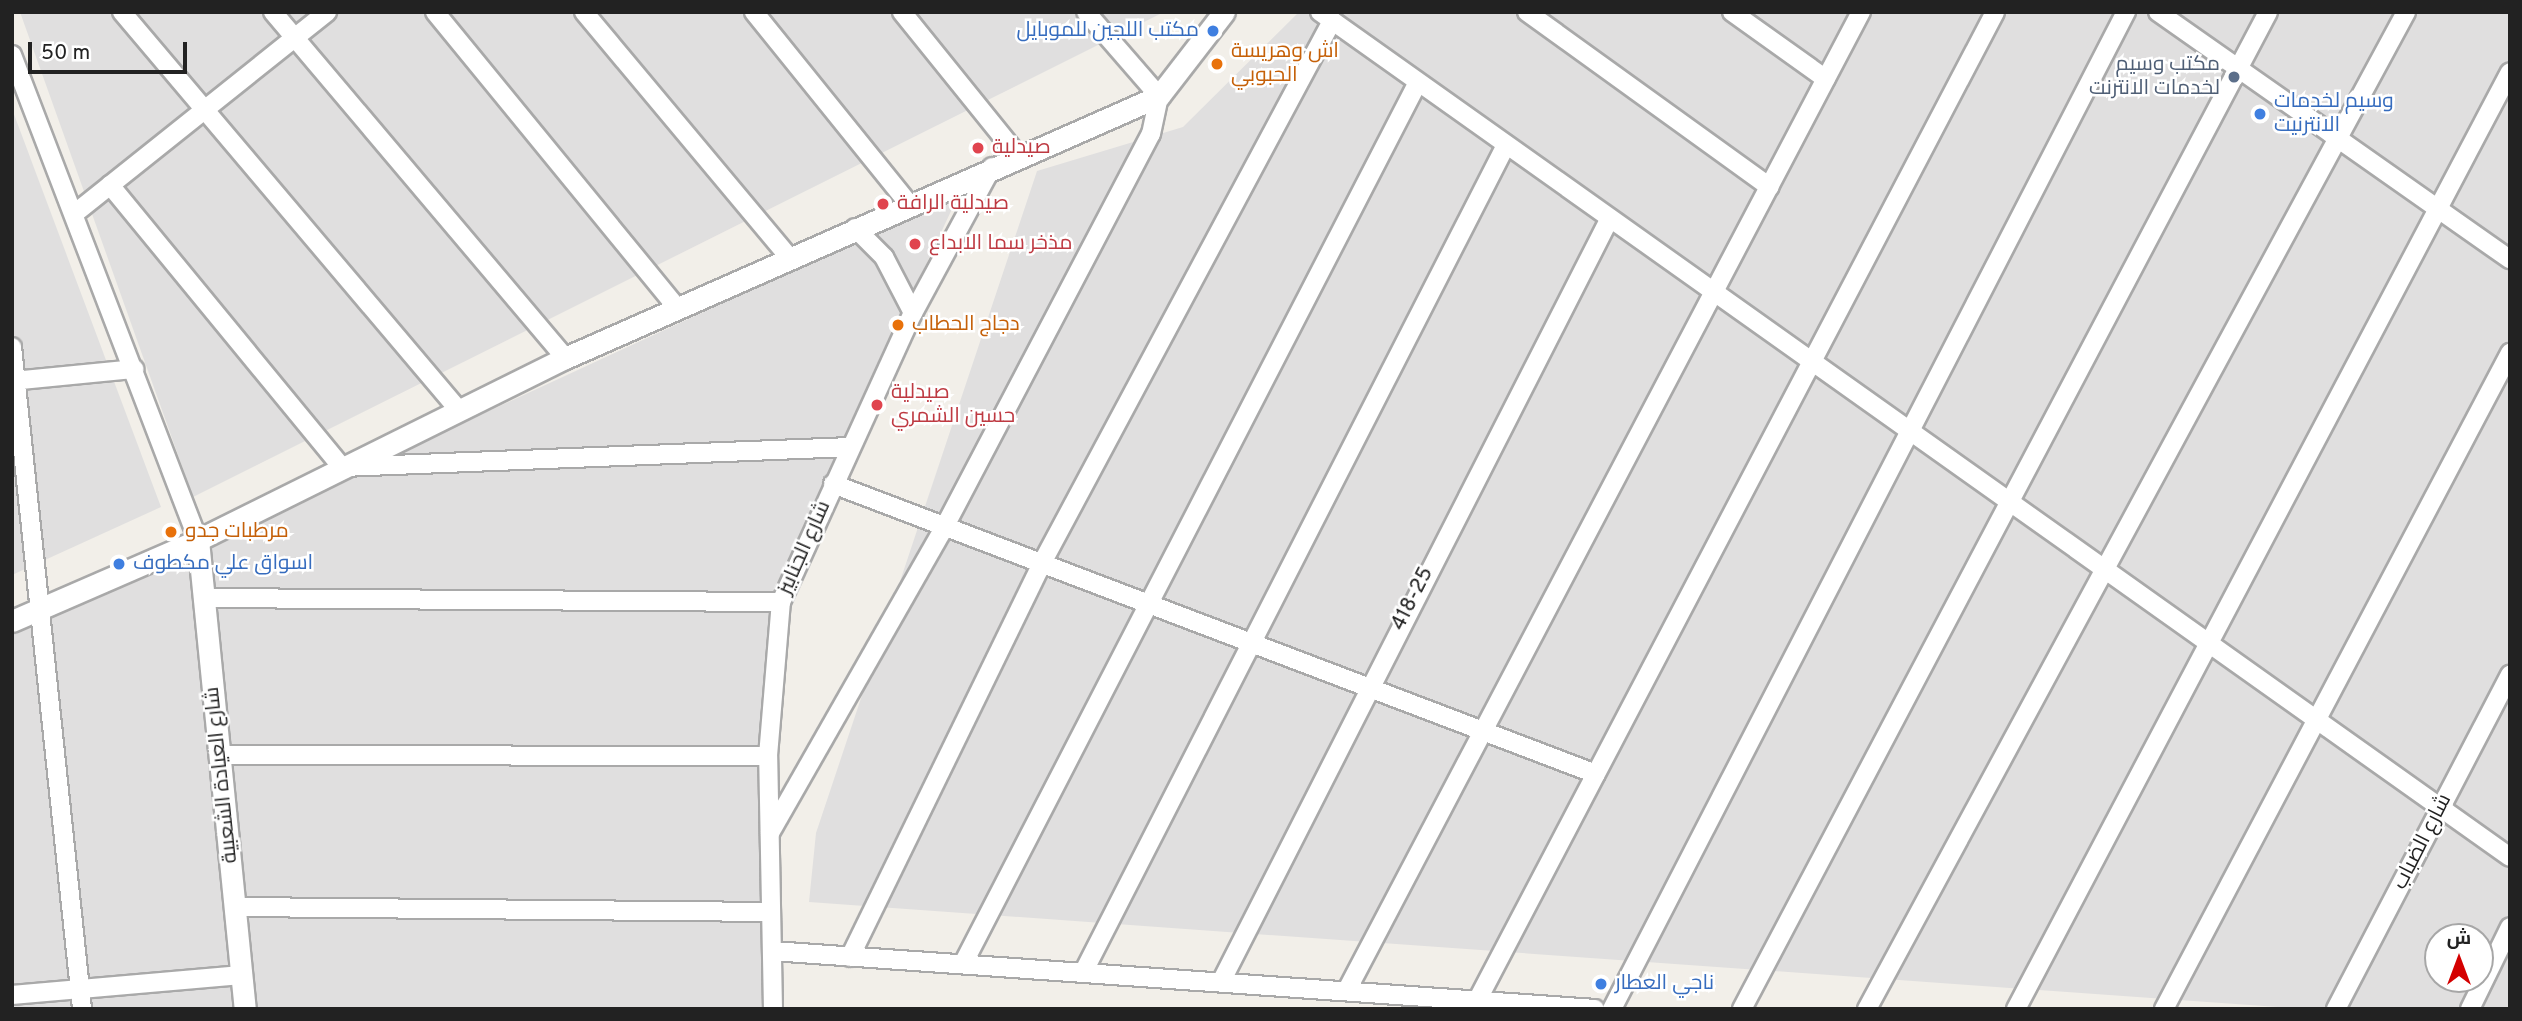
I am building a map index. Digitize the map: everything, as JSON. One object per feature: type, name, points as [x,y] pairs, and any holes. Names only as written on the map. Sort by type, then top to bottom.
[{"type":"street","points":[[122,12],[203,112],[457,408]]},
{"type":"street","points":[[273,12],[565,358]]},
{"type":"street","points":[[74,214],[327,12]]},
{"type":"street","points":[[435,12],[677,308]]},
{"type":"street","points":[[584,12],[790,258]]},
{"type":"street","points":[[754,12],[909,204]]},
{"type":"street","points":[[902,12],[1019,157]]},
{"type":"street","points":[[1086,12],[1159,96]]},
{"type":"street","points":[[1527,12],[1770,187]]},
{"type":"street","points":[[1732,12],[1826,79]]},
{"type":"street","points":[[1347,990],[1861,12]]},
{"type":"street","points":[[1478,999],[1995,12]]},
{"type":"street","points":[[1612,1009],[2126,12]]},
{"type":"street","points":[[2158,12],[2510,259]]},
{"type":"street","points":[[1742,1009],[2268,12]]},
{"type":"street","points":[[1867,1009],[2406,12]]},
{"type":"street","points":[[769,833],[945,526],[1151,134],[1159,96],[1223,13]]},
{"type":"street","points":[[850,957],[1042,563],[1326,17],[1813,360],[2009,503],[2318,718],[2510,857]]},
{"type":"street","points":[[12,55],[198,540]]},
{"type":"street","points":[[2016,1009],[2510,72]]},
{"type":"street","points":[[963,964],[1145,602],[1418,82]]},
{"type":"street","points":[[12,621],[198,540],[457,408],[565,358],[992,167],[1159,96]]},
{"type":"street","points":[[1083,972],[1256,644],[1506,145]]},
{"type":"street","name":"شارع الجنابيز","points":[[773,1009],[768,756],[781,602],[913,313],[992,167]]},
{"type":"street","points":[[110,186],[342,467]]},
{"type":"street","name":"418-25","points":[[1221,982],[1368,686],[1610,219]]},
{"type":"street","points":[[855,228],[884,257],[913,313]]},
{"type":"street","points":[[12,347],[82,1009]]},
{"type":"street","points":[[2164,1009],[2510,353]]},
{"type":"street","points":[[14,381],[134,369]]},
{"type":"street","points":[[342,467],[850,447]]},
{"type":"street","points":[[833,484],[1596,774]]},
{"type":"street","name":"شارع العيادة الشعبية","points":[[198,540],[245,1009]]},
{"type":"street","points":[[204,598],[781,602]]},
{"type":"street","name":"شارع الضباب","points":[[2336,1009],[2510,674]]},
{"type":"street","points":[[220,755],[768,756]]},
{"type":"street","points":[[235,907],[771,912]]},
{"type":"street","points":[[2470,1009],[2510,928]]},
{"type":"street","points":[[772,951],[1595,1009]]},
{"type":"street","points":[[12,995],[242,975]]},
{"type":"shaded area","points":[[20,12],[1164,12],[193,497]]},
{"type":"shaded area","points":[[1299,12],[2510,12],[2510,1009],[2304,1009],[809,902],[816,833],[1037,171],[1183,127]]},
{"type":"shaded area","points":[[12,109],[161,507],[12,575]]},
{"type":"shaded area","points":[[959,194],[775,587],[775,1009],[251,1009],[205,542]]},
{"type":"shaded area","points":[[205,533],[245,1009],[12,1009],[12,608]]},
{"type":"place","name":"مكتب اللجين للموبايل","points":[[1213,31]]},
{"type":"place","name":"اش وهريسة الحبوبي","points":[[1217,64]]},
{"type":"place","name":"مكتب وسيم لخدمات الانترنت","points":[[2234,77]]},
{"type":"place","name":"وسيم لخدمات الانترنيت","points":[[2260,114]]},
{"type":"place","name":"صيدلية","points":[[978,148]]},
{"type":"place","name":"صيدلية الرافة","points":[[883,204]]},
{"type":"place","name":"مذخر سما الابداع","points":[[915,244]]},
{"type":"place","name":"دجاج الحطاب","points":[[898,325]]},
{"type":"place","name":"صيدلية حسين الشمري","points":[[877,405]]},
{"type":"place","name":"مرطبات جدو","points":[[171,532]]},
{"type":"place","name":"اسواق علي مكطوف","points":[[119,564]]},
{"type":"place","name":"ناجي العطار","points":[[1601,984]]}]
